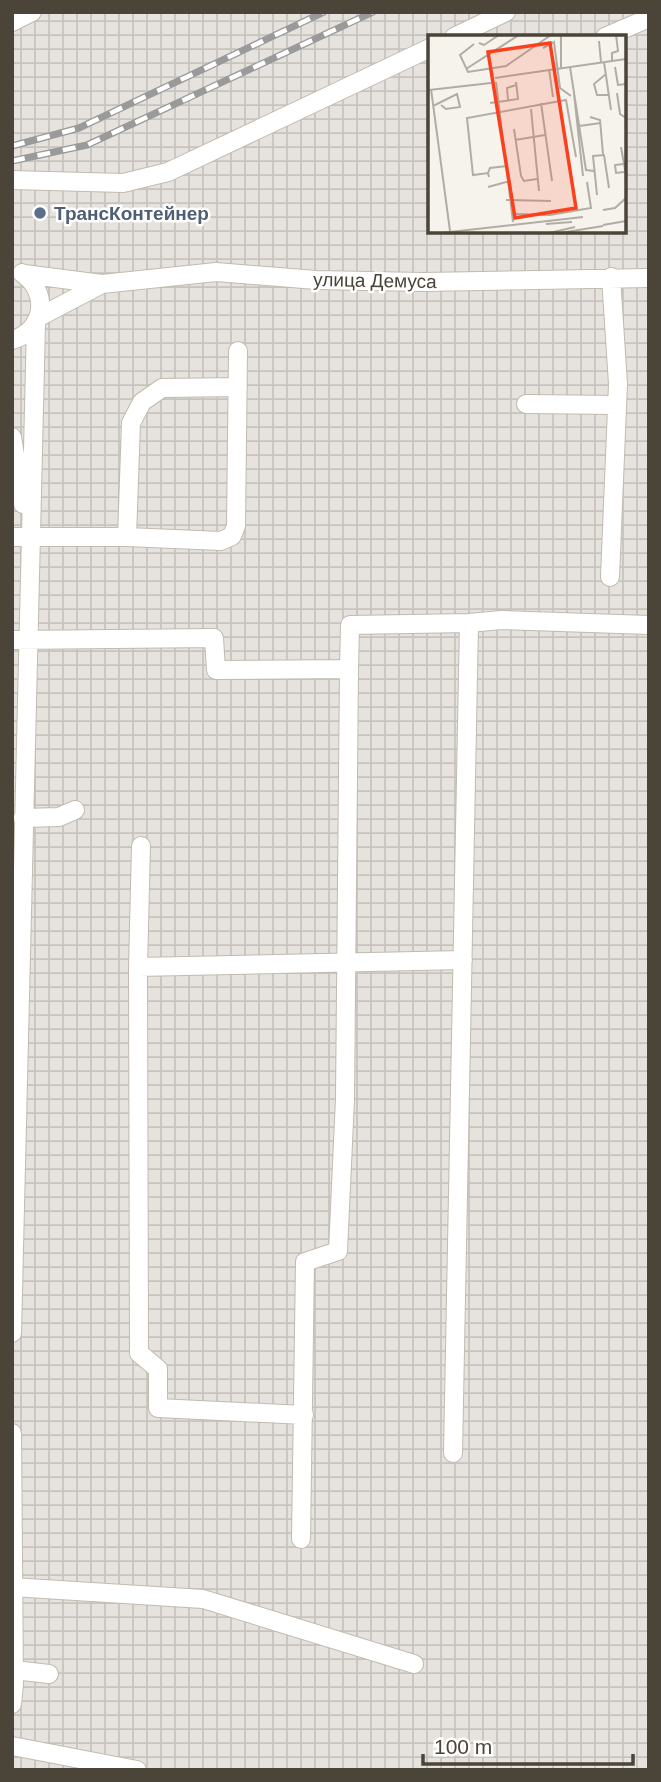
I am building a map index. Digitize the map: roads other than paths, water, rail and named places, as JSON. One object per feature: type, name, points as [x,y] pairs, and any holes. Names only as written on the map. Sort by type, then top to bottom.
[{"type":"street","points":[[12,22],[32,12]]},
{"type":"street","points":[[458,35],[506,12]]},
{"type":"street","points":[[610,35],[649,18]]},
{"type":"street","points":[[12,180],[123,183],[168,172],[428,49]]},
{"type":"street","points":[[16,270],[102,284]]},
{"type":"street","points":[[12,1333],[16,914],[23,818],[21,538],[34,430],[37,321],[41,301],[35,285],[16,270]]},
{"type":"street","name":"улица Демуса","points":[[102,284],[216,272],[316,280],[649,278]]},
{"type":"street","points":[[610,577],[618,384],[611,277]]},
{"type":"street","points":[[12,340],[24,336],[37,321],[102,284]]},
{"type":"street","points":[[21,538],[127,537],[221,541],[232,536],[236,526],[239,352]]},
{"type":"street","points":[[127,537],[131,423],[142,402],[162,388],[238,387]]},
{"type":"street","points":[[526,404],[617,405]]},
{"type":"street","points":[[12,437],[21,538]]},
{"type":"street","points":[[301,1539],[305,1262],[338,1251],[345,1099],[350,625],[501,620],[649,625]]},
{"type":"street","points":[[453,1453],[469,623]]},
{"type":"street","points":[[20,640],[214,638],[216,670],[349,669]]},
{"type":"street","points":[[23,818],[59,817],[75,810]]},
{"type":"street","points":[[141,846],[138,967],[139,1353],[158,1369],[158,1408],[304,1415]]},
{"type":"street","points":[[138,967],[463,960]]},
{"type":"street","points":[[12,1433],[12,1704]]},
{"type":"street","points":[[13,1590],[203,1599],[414,1664]]},
{"type":"street","points":[[14,1670],[48,1674]]},
{"type":"street","points":[[12,1746],[137,1770]]},
{"type":"railway","points":[[12,146],[79,128],[324,12]]},
{"type":"railway","points":[[12,161],[87,145],[373,12]]},
{"type":"place","name":"ТрансКонтейнер","points":[[40,213]]}]
